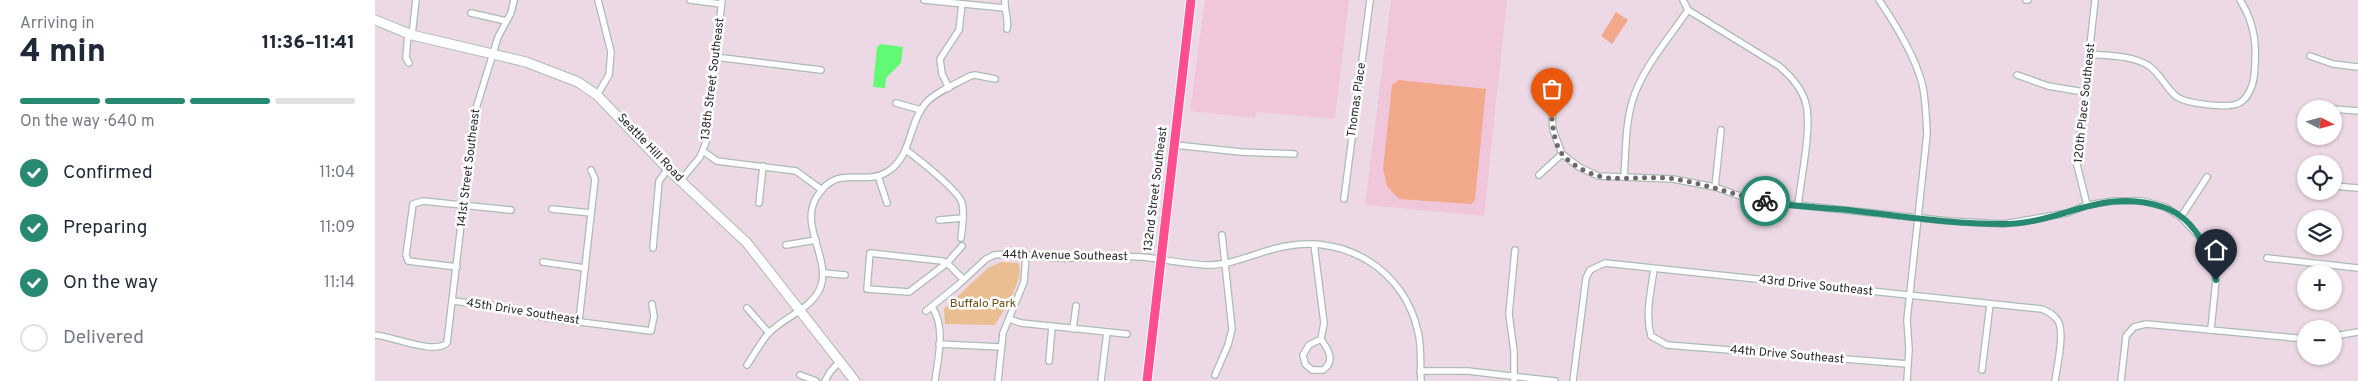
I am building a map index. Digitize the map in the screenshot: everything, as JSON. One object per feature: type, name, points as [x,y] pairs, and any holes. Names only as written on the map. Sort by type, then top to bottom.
[{"type":"main road","name":"132nd Street Southeast","points":[[1147,381],[1159,260],[1175,145],[1191,0]]},
{"type":"main road","name":"Seattle Hill Road","points":[[375,20],[410,34],[525,62],[552,71],[578,82],[597,95],[668,169],[747,243],[855,381]]},
{"type":"street","points":[[409,63],[406,58],[416,0]]},
{"type":"street","name":"141st Street Southeast","points":[[375,335],[418,345],[439,346],[447,343],[474,115],[492,55],[511,13],[514,0]]},
{"type":"street","points":[[597,95],[609,75],[611,60],[611,52],[598,0]]},
{"type":"street","points":[[690,0],[721,2]]},
{"type":"street","points":[[924,0],[1005,8]]},
{"type":"street","points":[[1005,0],[1007,29]]},
{"type":"street","name":"Thomas Place","points":[[1344,199],[1370,0]]},
{"type":"street","points":[[1683,0],[1688,10],[1779,66],[1790,75],[1799,87],[1806,104],[1807,124],[1798,205]]},
{"type":"street","points":[[1879,0],[1903,39],[1922,83],[1927,134],[1909,295],[1907,381]]},
{"type":"street","name":"120th Place Southeast","points":[[2087,205],[2077,165],[2095,0]]},
{"type":"street","points":[[2089,54],[2120,57],[2151,66],[2176,96],[2187,101],[2223,106],[2238,104],[2248,95],[2253,83],[2257,53],[2255,32],[2240,0]]},
{"type":"street","name":"138th Street Southeast","points":[[681,180],[703,152],[706,142],[721,2]]},
{"type":"street","points":[[949,88],[941,74],[940,59],[959,30],[962,4]]},
{"type":"street","points":[[1624,177],[1628,117],[1633,97],[1649,68],[1688,10]]},
{"type":"street","points":[[471,13],[506,21]]},
{"type":"street","points":[[2310,56],[2333,64],[2358,67]]},
{"type":"street","points":[[715,57],[821,70]]},
{"type":"street","points":[[747,365],[769,333],[818,294],[823,273],[812,208],[822,190],[843,177],[878,176],[885,173],[898,163],[906,150],[921,110],[928,101],[975,75],[995,79]]},
{"type":"street","points":[[1550,76],[1553,130],[1562,154],[1579,167],[1598,176],[1673,179],[1715,187],[1737,196],[1762,201],[1918,218],[2004,224],[2067,213],[2087,205],[2113,201],[2143,201],[2165,207],[2181,217],[2202,240],[2210,257],[2216,280],[2211,329]]},
{"type":"street","points":[[2017,76],[2048,86],[2084,92]]},
{"type":"street","points":[[896,103],[921,110]]},
{"type":"street","points":[[2343,110],[2358,111]]},
{"type":"street","points":[[1715,187],[1721,130]]},
{"type":"street","points":[[1175,145],[1241,152],[1294,154]]},
{"type":"street","points":[[906,150],[926,164],[960,197],[963,205],[961,238]]},
{"type":"street","points":[[703,152],[717,161],[796,171],[822,190]]},
{"type":"street","points":[[1539,175],[1562,154]]},
{"type":"street","points":[[759,203],[763,166]]},
{"type":"street","points":[[653,248],[659,181],[668,169]]},
{"type":"street","points":[[579,321],[595,179],[591,170]]},
{"type":"street","points":[[878,176],[887,203]]},
{"type":"street","points":[[2181,217],[2207,177]]},
{"type":"street","points":[[2342,187],[2358,188]]},
{"type":"street","points":[[457,267],[408,261],[406,255],[413,204],[417,202],[511,210]]},
{"type":"street","points":[[552,209],[591,213]]},
{"type":"street","points":[[939,220],[963,218]]},
{"type":"street","points":[[1215,375],[1228,345],[1232,329],[1222,235]]},
{"type":"street","points":[[786,245],[816,240]]},
{"type":"street","points":[[1314,244],[1324,323],[1321,339],[1331,355],[1330,363],[1323,370],[1312,370],[1305,364],[1303,355],[1309,346],[1321,339]]},
{"type":"street","name":"44th Avenue Southeast","points":[[926,311],[986,259],[994,255],[1088,259],[1142,257],[1207,265],[1247,258],[1269,249],[1314,244],[1346,250],[1369,259],[1384,270],[1404,298],[1419,332],[1420,371]]},
{"type":"street","points":[[962,246],[947,263],[909,292],[867,289],[870,253],[947,263],[964,280]]},
{"type":"street","points":[[1514,379],[1514,352],[1509,314],[1515,250]]},
{"type":"street","points":[[998,381],[1001,347],[1009,318],[1024,282],[1026,256]]},
{"type":"street","points":[[2267,258],[2358,268]]},
{"type":"street","points":[[543,262],[585,268]]},
{"type":"street","name":"43rd Drive Southeast","points":[[1573,381],[1585,278],[1590,270],[1605,263],[1653,270],[2042,309],[2051,313],[2058,321],[2061,334],[2055,381]]},
{"type":"street","name":"44th Drive Southeast","points":[[1653,270],[1648,316],[1649,327],[1651,336],[1667,345],[1908,364]]},
{"type":"street","points":[[823,273],[845,275]]},
{"type":"street","name":"45th Drive Southeast","points":[[453,301],[510,308],[541,317],[651,331],[654,317],[652,304]]},
{"type":"street","points":[[1983,370],[1990,304]]},
{"type":"street","points":[[1073,329],[1076,306]]},
{"type":"street","points":[[932,307],[937,314],[940,325],[935,381]]},
{"type":"street","points":[[747,308],[769,333]]},
{"type":"street","points":[[1009,318],[1021,323],[1127,334]]},
{"type":"street","points":[[2121,381],[2126,336],[2134,327],[2146,324],[2297,338]]},
{"type":"street","points":[[1049,361],[1052,326]]},
{"type":"street","points":[[1101,381],[1107,332]]},
{"type":"street","points":[[2342,335],[2358,332]]},
{"type":"street","points":[[939,344],[1001,347]]},
{"type":"street","points":[[825,381],[839,362]]},
{"type":"street","points":[[1421,381],[1420,371],[1468,371],[1514,379],[1555,381]]},
{"type":"street","points":[[800,375],[816,381]]},
{"type":"shaded area","points":[[1205,0],[1349,0],[1335,119],[1256,112],[1255,118],[1190,111]]},
{"type":"shaded area","points":[[1391,0],[1507,0],[1484,216],[1365,205]]},
{"type":"shaded area","points":[[1616,12],[1628,20],[1612,44],[1601,36]]},
{"type":"shaded area","points":[[881,44],[903,47],[901,63],[886,78],[885,88],[873,87],[877,47]]},
{"type":"shaded area","points":[[1399,80],[1486,89],[1475,200],[1471,204],[1399,199],[1387,186],[1383,169],[1392,85]]},
{"type":"green space","name":"Buffalo Park","points":[[1001,262],[1018,263],[1020,269],[1019,277],[1008,303],[995,325],[945,324],[944,309],[988,268]]},
{"type":"way so far","points":[[1552,119],[1553,130],[1562,154],[1579,167],[1598,176],[1673,179],[1715,187],[1737,196],[1765,201]]},
{"type":"route","points":[[1765,201],[1949,221],[2004,224],[2067,213],[2087,205],[2113,201],[2143,201],[2165,207],[2181,217],[2202,240],[2210,257],[2216,280]]}]
